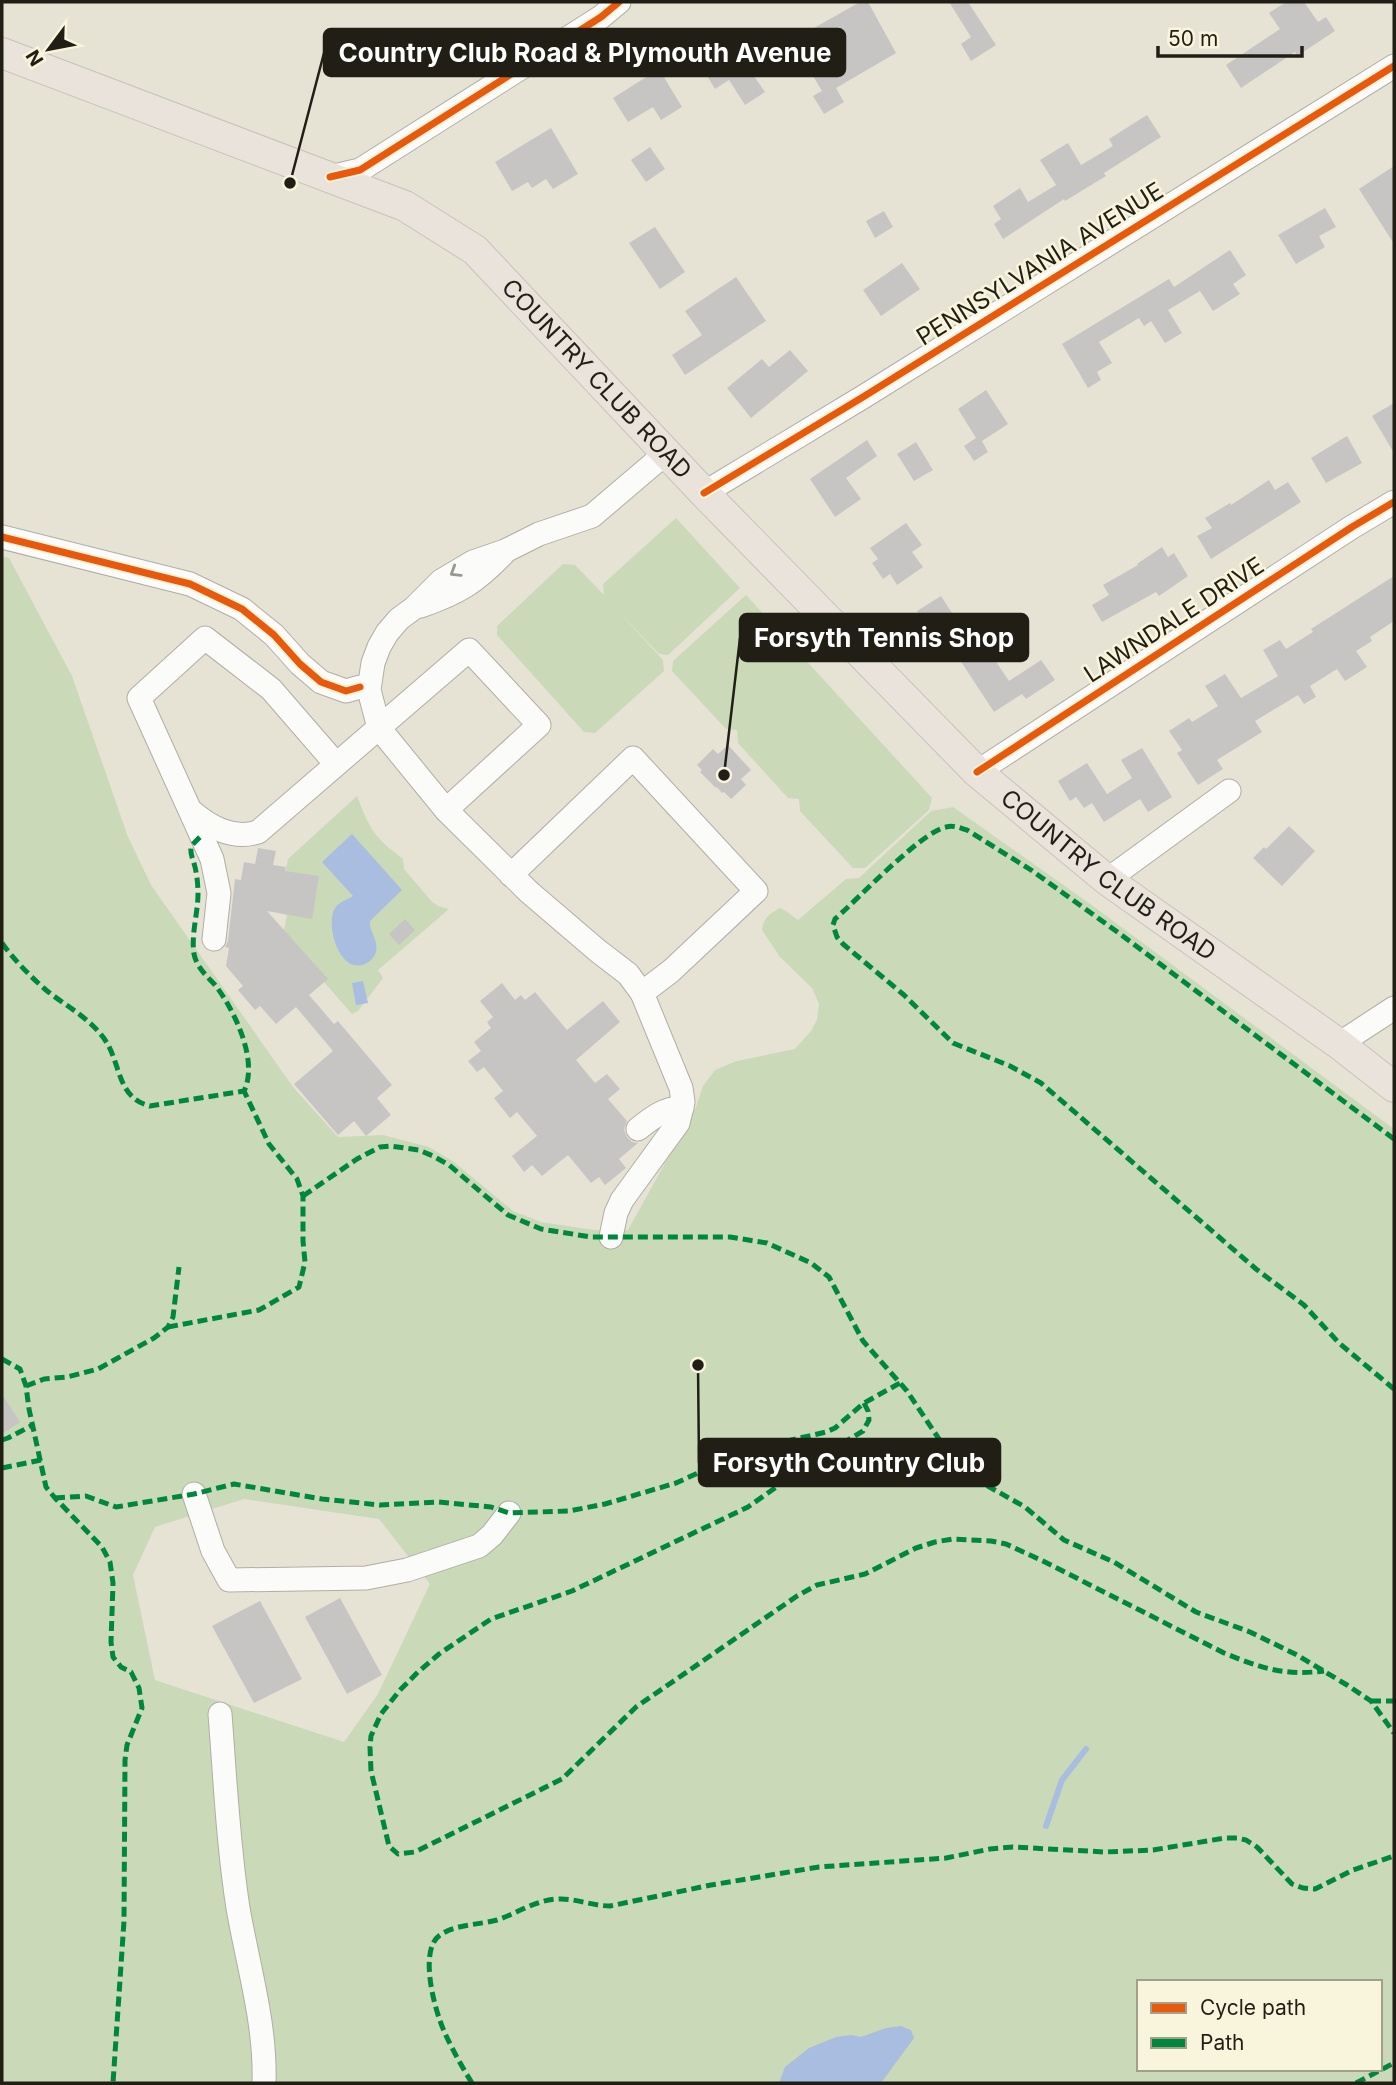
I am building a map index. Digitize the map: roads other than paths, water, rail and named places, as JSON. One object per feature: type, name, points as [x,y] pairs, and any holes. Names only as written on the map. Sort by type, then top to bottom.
[{"type":"main road","name":"COUNTRY CLUB ROAD","points":[[2,54],[405,206],[475,250],[704,493],[976,772],[1107,880],[1339,1044],[1394,1087]]},
{"type":"street","points":[[330,177],[360,170],[592,23],[619,2]]},
{"type":"street","name":"PENNSYLVANIA AVENUE","points":[[704,493],[1394,66]]},
{"type":"street","points":[[611,1237],[622,1200],[678,1123],[683,1102],[681,1088],[642,993],[628,974],[511,875],[446,810],[379,728],[364,689],[379,647],[393,625],[441,581],[473,562],[505,551],[539,534],[592,516],[666,453]]},
{"type":"street","name":"LAWNDALE DRIVE","points":[[976,772],[1394,502]]},
{"type":"street","points":[[2,537],[190,584],[242,609],[274,635],[310,674],[321,682],[345,691],[364,689]]},
{"type":"street","points":[[214,939],[219,893],[212,859],[139,698],[205,638],[271,689],[336,764]]},
{"type":"street","points":[[191,811],[227,833],[239,836],[258,832],[469,650],[539,725],[446,810]]},
{"type":"street","points":[[511,875],[633,758],[756,891],[671,971],[642,993]]},
{"type":"street","points":[[1107,880],[1229,791]]},
{"type":"street","points":[[1339,1044],[1394,1007]]},
{"type":"street","points":[[638,1129],[659,1113],[672,1108],[682,1108]]},
{"type":"street","points":[[194,1494],[213,1551],[229,1580],[366,1578],[407,1570],[479,1546],[492,1535],[509,1513]]},
{"type":"street","points":[[220,1714],[235,1878],[265,2057],[264,2083]]},
{"type":"water","points":[[352,834],[402,890],[370,921],[376,952],[369,962],[356,965],[341,955],[333,936],[332,925],[335,908],[353,896],[322,862]]},
{"type":"water","points":[[363,981],[368,1003],[356,1005],[352,983]]},
{"type":"water","points":[[901,2026],[911,2030],[914,2038],[881,2083],[779,2083],[785,2067],[809,2048],[836,2037],[861,2037]]},
{"type":"waterway","points":[[1046,1826],[1062,1780],[1086,1749]]},
{"type":"place","name":"Country Club Road & Plymouth Avenue","points":[[290,183]]},
{"type":"place","name":"Forsyth Tennis Shop","points":[[724,775]]},
{"type":"place","name":"Forsyth Country Club","points":[[698,1365]]}]
